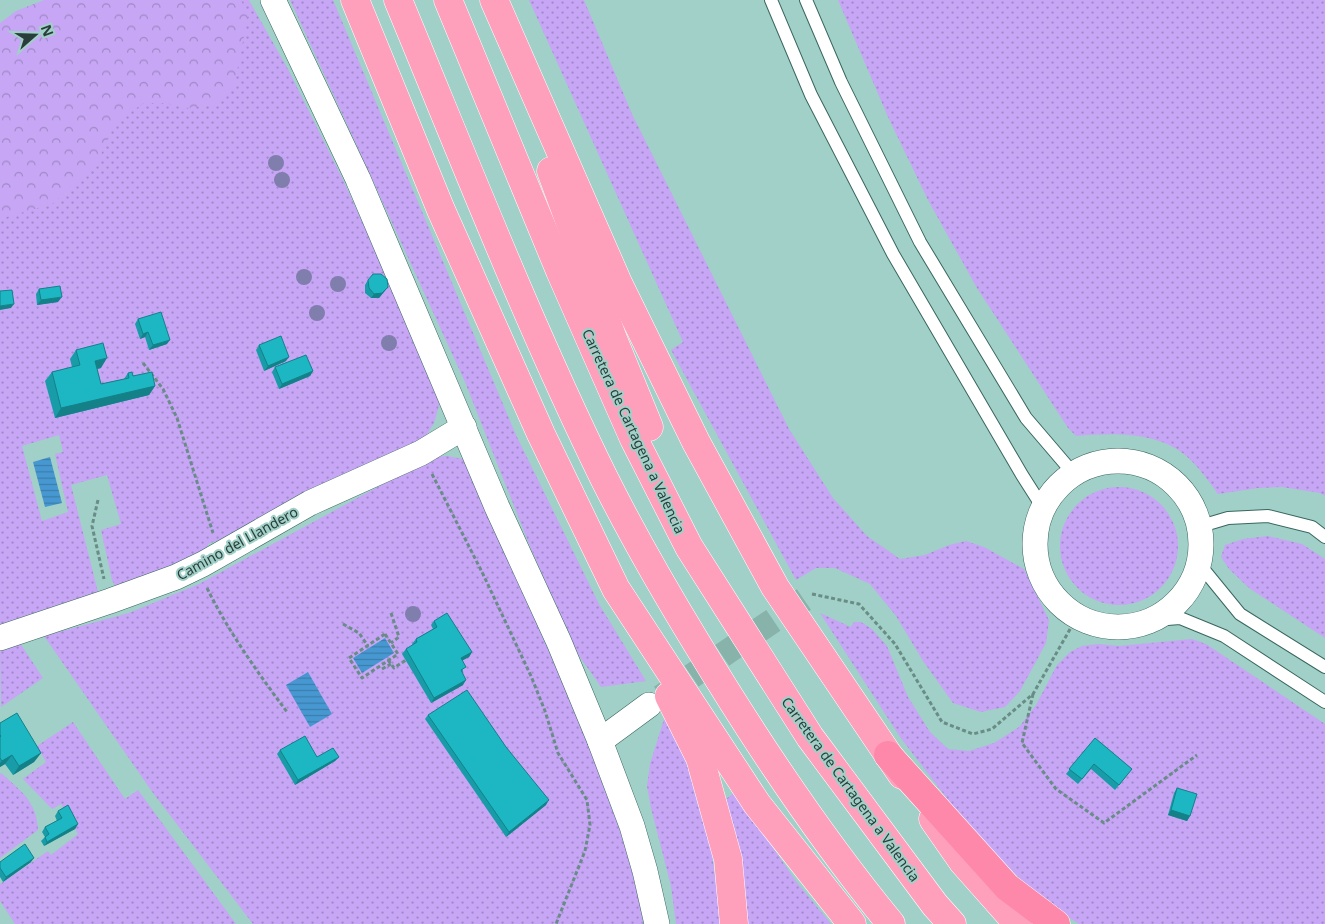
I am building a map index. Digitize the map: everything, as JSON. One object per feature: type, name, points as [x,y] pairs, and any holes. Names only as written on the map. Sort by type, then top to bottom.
[{"type":"highway","points":[[355,0],[453,237],[541,434],[700,758],[728,859],[734,924]]},
{"type":"highway","points":[[398,0],[543,348],[604,478],[668,596],[740,715],[802,809],[891,924]]},
{"type":"highway","name":"Carretera de Cartagena a Valencia","points":[[448,0],[560,271],[634,439],[688,547],[810,736],[935,905],[952,924]]},
{"type":"highway","points":[[493,0],[549,166],[613,339],[649,426],[703,540],[810,736]]},
{"type":"highway","points":[[493,0],[619,285],[696,442],[775,587],[888,755],[963,862],[1018,924]]},
{"type":"highway","points":[[616,589],[757,804],[852,924]]},
{"type":"highway","points":[[888,755],[1007,887],[1056,924]]},
{"type":"street","points":[[273,0],[358,179],[497,508],[559,642],[600,741],[632,826],[657,924]]},
{"type":"street","name":"Camino del Llandero","points":[[0,638],[160,584],[197,567],[310,503],[421,453],[464,427]]},
{"type":"street","points":[[1103,460],[1135,461],[1165,473],[1188,496],[1201,526],[1200,565],[1183,598],[1154,620],[1135,626],[1115,628],[1095,624],[1077,617],[1058,602],[1044,582],[1036,558],[1035,533],[1042,508],[1055,488],[1073,473],[1103,460]]},
{"type":"street","points":[[600,741],[649,705]]},
{"type":"lane","points":[[771,0],[812,95],[893,254],[1042,508]]},
{"type":"lane","points":[[806,0],[840,82],[920,242],[1026,418],[1073,473]]},
{"type":"lane","points":[[1201,526],[1228,518],[1268,516],[1312,528],[1325,537]]},
{"type":"lane","points":[[1200,565],[1240,614],[1325,667]]},
{"type":"lane","points":[[1154,620],[1180,618],[1224,636],[1325,702]]},
{"type":"path","points":[[143,362],[163,389],[177,418],[220,554]]},
{"type":"path","points":[[421,453],[482,572],[531,676],[545,711],[558,753],[587,800],[590,824],[586,850],[556,924]]},
{"type":"path","points":[[98,500],[92,526],[110,601]]},
{"type":"path","points":[[197,567],[227,623],[287,712]]},
{"type":"path","points":[[812,594],[859,604],[895,644],[942,722],[973,734],[992,729],[1033,694]]},
{"type":"path","points":[[391,613],[399,637],[391,643]]},
{"type":"path","points":[[1077,617],[1033,694],[1022,743],[1056,789],[1104,823],[1197,755]]},
{"type":"path","points":[[344,624],[358,633],[368,646]]},
{"type":"path","points":[[382,669],[398,654],[385,634],[349,658],[362,678],[389,662]]},
{"type":"path","points":[[389,662],[394,668],[406,660]]},
{"type":"green space","points":[[44,0],[241,0],[248,16],[234,87],[213,105],[187,108],[164,103],[144,103],[116,122],[96,165],[52,204],[3,218],[0,216],[0,23],[16,11]]},
{"type":"green space","points":[[61,0],[249,0],[289,71],[344,182],[435,381],[440,402],[434,423],[424,439],[236,534],[208,544],[206,554],[116,588],[112,580],[101,530],[121,524],[107,475],[71,485],[98,592],[0,627],[0,33]],"holes":[[[59,435],[63,452],[55,454],[68,512],[42,521],[22,446]]]},
{"type":"green space","points":[[290,0],[333,0],[516,435],[599,604],[646,681],[601,687],[575,650],[529,544],[465,382]]},
{"type":"green space","points":[[529,0],[584,0],[632,114],[789,429],[833,498],[867,536],[900,559],[925,555],[949,545],[966,541],[984,547],[1024,569],[1049,620],[1046,643],[1020,691],[1005,707],[981,712],[953,703],[923,661],[896,616],[870,584],[835,568],[816,568],[796,580],[671,350],[683,342]]},
{"type":"green space","points":[[838,0],[1325,0],[1325,496],[1320,493],[1282,487],[1258,488],[1218,494],[1190,459],[1161,441],[1118,434],[1076,436],[1068,428],[977,288],[928,200],[888,117]]},
{"type":"green space","points":[[447,456],[463,459],[473,476],[566,692],[604,784],[625,843],[636,883],[643,924],[253,924],[153,793],[44,636],[129,613],[199,584],[433,457]]},
{"type":"green space","points":[[1119,487],[1130,488],[1152,497],[1168,513],[1177,535],[1177,557],[1168,579],[1152,595],[1130,604],[1119,605],[1108,604],[1086,595],[1070,579],[1061,557],[1060,546],[1061,535],[1070,513],[1086,497],[1108,488]]},
{"type":"green space","points":[[1268,536],[1302,544],[1325,559],[1325,638],[1249,588],[1229,569],[1221,557],[1225,545],[1243,539]]},
{"type":"green space","points":[[820,613],[851,627],[854,622],[861,622],[872,629],[887,646],[908,697],[930,732],[948,749],[969,751],[994,743],[1019,727],[1036,705],[1057,665],[1070,652],[1082,646],[1098,644],[1119,646],[1192,639],[1206,644],[1325,724],[1325,924],[1079,924],[1045,902],[971,830],[900,737]]},
{"type":"green space","points":[[20,643],[43,678],[1,707],[0,648]]},
{"type":"green space","points":[[665,716],[690,771],[711,846],[721,924],[676,924],[671,886],[647,786],[650,764]]},
{"type":"green space","points":[[73,722],[125,799],[138,790],[236,924],[15,924],[0,901],[0,884],[48,851],[51,855],[78,834],[61,804],[52,809],[23,779],[46,762],[37,746]]},
{"type":"green space","points":[[0,774],[31,804],[35,812],[38,830],[0,858]]},
{"type":"green space","points":[[735,792],[795,880],[831,924],[745,924],[726,799]]},
{"type":"water","points":[[50,457],[62,503],[45,507],[33,462]]},
{"type":"water","points":[[385,638],[394,653],[362,673],[353,658]]},
{"type":"water","points":[[308,672],[332,714],[310,727],[286,685]]},
{"type":"building","points":[[373,274],[381,274],[387,279],[388,287],[382,293],[374,294],[369,288],[368,280]]},
{"type":"building","points":[[60,286],[62,297],[41,300],[39,289]]},
{"type":"building","points":[[12,290],[14,304],[0,306],[0,291]]},
{"type":"building","points":[[161,312],[170,340],[153,345],[148,332],[143,334],[138,319]]},
{"type":"building","points":[[281,336],[289,357],[268,366],[259,345]]},
{"type":"building","points":[[103,343],[107,358],[95,361],[101,384],[129,378],[128,373],[132,372],[133,376],[152,372],[155,386],[61,408],[52,372],[80,365],[76,350]]},
{"type":"building","points":[[306,355],[313,371],[282,384],[275,367]]},
{"type":"building","points":[[447,613],[472,652],[461,658],[466,667],[461,670],[466,680],[434,698],[406,649],[417,642],[416,639],[437,627],[434,621]]},
{"type":"building","points":[[467,690],[506,747],[549,800],[509,832],[428,715]]},
{"type":"building","points":[[17,713],[41,753],[19,766],[12,755],[2,761],[0,758],[0,723]]},
{"type":"building","points":[[305,736],[317,757],[333,748],[339,757],[298,780],[280,750]]},
{"type":"building","points":[[1095,738],[1132,769],[1119,785],[1094,764],[1082,779],[1069,769]]},
{"type":"building","points":[[1177,788],[1197,794],[1190,816],[1171,810]]},
{"type":"building","points":[[68,805],[78,824],[47,842],[45,837],[49,834],[45,827],[62,818],[58,811]]},
{"type":"building","points":[[25,844],[34,858],[6,877],[0,868],[0,862]]},
{"type":"tunnel","points":[[661,697],[812,594]]}]
